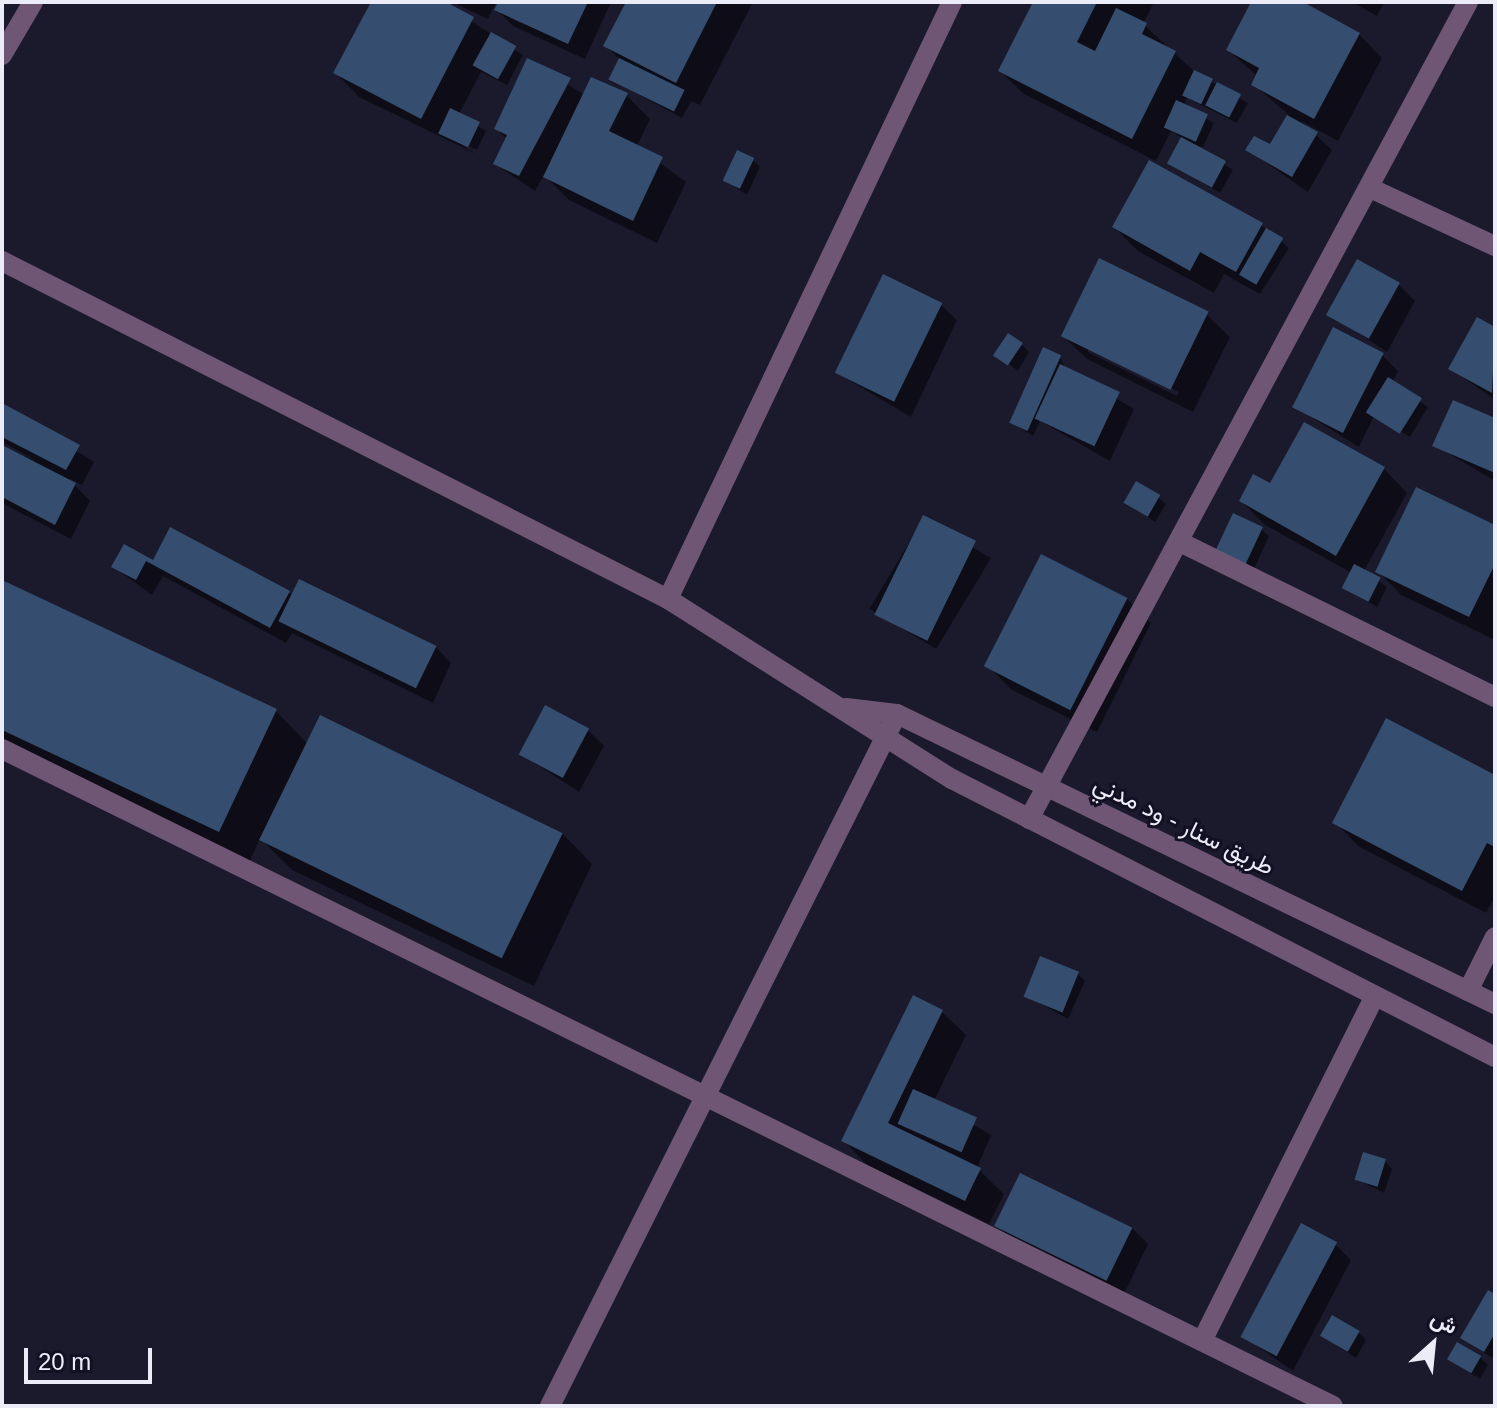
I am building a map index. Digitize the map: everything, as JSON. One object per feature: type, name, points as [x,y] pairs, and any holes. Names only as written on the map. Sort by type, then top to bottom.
[{"type":"street","points":[[2,55],[33,2]]},
{"type":"street","points":[[668,599],[952,2]]},
{"type":"street","points":[[1029,819],[1184,544],[1468,2]]},
{"type":"street","points":[[1370,188],[1495,246]]},
{"type":"street","points":[[2,261],[668,599],[846,708],[886,739],[952,779],[1374,998],[1495,1057]]},
{"type":"street","points":[[1184,544],[1495,697]]},
{"type":"street","name":"طريق سنار - ود مدني","points":[[846,708],[897,714],[1495,1004]]},
{"type":"street","points":[[550,1406],[897,714]]},
{"type":"street","points":[[2,749],[1333,1406]]},
{"type":"street","points":[[1468,991],[1495,937]]},
{"type":"street","points":[[1202,1341],[1374,998]]},
{"type":"building","points":[[371,2],[446,2],[474,17],[421,119],[333,73]]},
{"type":"building","points":[[498,2],[588,2],[568,44],[494,10]]},
{"type":"building","points":[[626,2],[717,2],[676,83],[603,46]]},
{"type":"building","points":[[1033,2],[1097,2],[1077,42],[1095,51],[1116,8],[1147,23],[1142,34],[1176,51],[1132,139],[998,71]]},
{"type":"building","points":[[1251,2],[1303,2],[1360,33],[1314,119],[1251,85],[1259,68],[1226,50]]},
{"type":"building","points":[[491,32],[516,46],[498,79],[473,65]]},
{"type":"building","points":[[527,58],[571,78],[519,176],[493,164],[507,135],[494,129]]},
{"type":"building","points":[[619,58],[685,90],[674,112],[608,80]]},
{"type":"building","points":[[1194,70],[1213,79],[1201,104],[1182,95]]},
{"type":"building","points":[[591,77],[628,93],[609,131],[663,157],[633,221],[543,177]]},
{"type":"building","points":[[1217,82],[1241,94],[1229,117],[1205,105]]},
{"type":"building","points":[[1176,100],[1208,114],[1196,142],[1164,127]]},
{"type":"building","points":[[450,108],[480,122],[468,147],[438,133]]},
{"type":"building","points":[[1287,115],[1318,132],[1292,177],[1245,150],[1254,136],[1270,144]]},
{"type":"building","points":[[1181,137],[1226,161],[1212,187],[1167,163]]},
{"type":"building","points":[[737,150],[754,158],[740,189],[723,181]]},
{"type":"building","points":[[1149,160],[1263,223],[1236,272],[1200,252],[1190,271],[1112,227]]},
{"type":"building","points":[[1266,228],[1283,238],[1256,285],[1239,275]]},
{"type":"building","points":[[1099,258],[1209,311],[1171,390],[1061,336]]},
{"type":"building","points":[[1357,259],[1400,283],[1369,339],[1326,315]]},
{"type":"building","points":[[883,274],[942,303],[894,402],[835,373]]},
{"type":"building","points":[[1477,317],[1495,327],[1492,393],[1448,369]]},
{"type":"building","points":[[1333,327],[1384,353],[1343,433],[1292,407]]},
{"type":"building","points":[[1008,333],[1023,343],[1008,365],[993,355]]},
{"type":"building","points":[[1043,347],[1061,355],[1028,431],[1009,423]]},
{"type":"building","points":[[1060,364],[1120,392],[1094,446],[1035,418]]},
{"type":"building","points":[[1388,377],[1422,398],[1400,434],[1366,413]]},
{"type":"building","points":[[1453,400],[1495,418],[1495,473],[1432,446]]},
{"type":"building","points":[[2,403],[80,445],[66,470],[2,437]]},
{"type":"building","points":[[1304,422],[1385,467],[1336,556],[1239,501],[1253,474],[1270,483]]},
{"type":"building","points":[[2,445],[76,483],[55,525],[2,497]]},
{"type":"building","points":[[1136,481],[1160,495],[1148,517],[1124,503]]},
{"type":"building","points":[[1416,487],[1495,525],[1495,564],[1469,617],[1375,572]]},
{"type":"building","points":[[1233,513],[1263,527],[1245,565],[1215,551]]},
{"type":"building","points":[[923,515],[976,541],[927,641],[874,615]]},
{"type":"building","points":[[170,527],[290,591],[270,628],[146,561],[136,580],[111,567],[124,544],[153,560]]},
{"type":"building","points":[[1041,554],[1127,598],[1070,710],[984,666]]},
{"type":"building","points":[[1354,564],[1381,578],[1368,602],[1342,588]]},
{"type":"building","points":[[299,579],[437,646],[416,688],[278,621]]},
{"type":"building","points":[[2,580],[277,709],[219,832],[2,730]]},
{"type":"building","points":[[545,705],[589,728],[563,778],[519,754]]},
{"type":"building","points":[[320,715],[563,833],[502,958],[259,840]]},
{"type":"building","points":[[1386,718],[1495,775],[1495,847],[1487,843],[1462,891],[1332,823]]},
{"type":"building","points":[[1040,956],[1079,972],[1062,1013],[1024,997]]},
{"type":"building","points":[[913,995],[943,1010],[888,1123],[981,1168],[965,1201],[841,1141]]},
{"type":"building","points":[[913,1089],[977,1117],[961,1152],[898,1124]]},
{"type":"building","points":[[1363,1152],[1386,1159],[1377,1187],[1355,1180]]},
{"type":"building","points":[[1020,1173],[1132,1228],[1106,1281],[994,1226]]},
{"type":"building","points":[[1301,1223],[1337,1242],[1277,1356],[1240,1337]]},
{"type":"building","points":[[1488,1290],[1495,1294],[1495,1333],[1484,1352],[1460,1338]]},
{"type":"building","points":[[1332,1315],[1360,1331],[1348,1352],[1320,1336]]},
{"type":"building","points":[[1457,1342],[1481,1356],[1471,1373],[1447,1359]]}]
